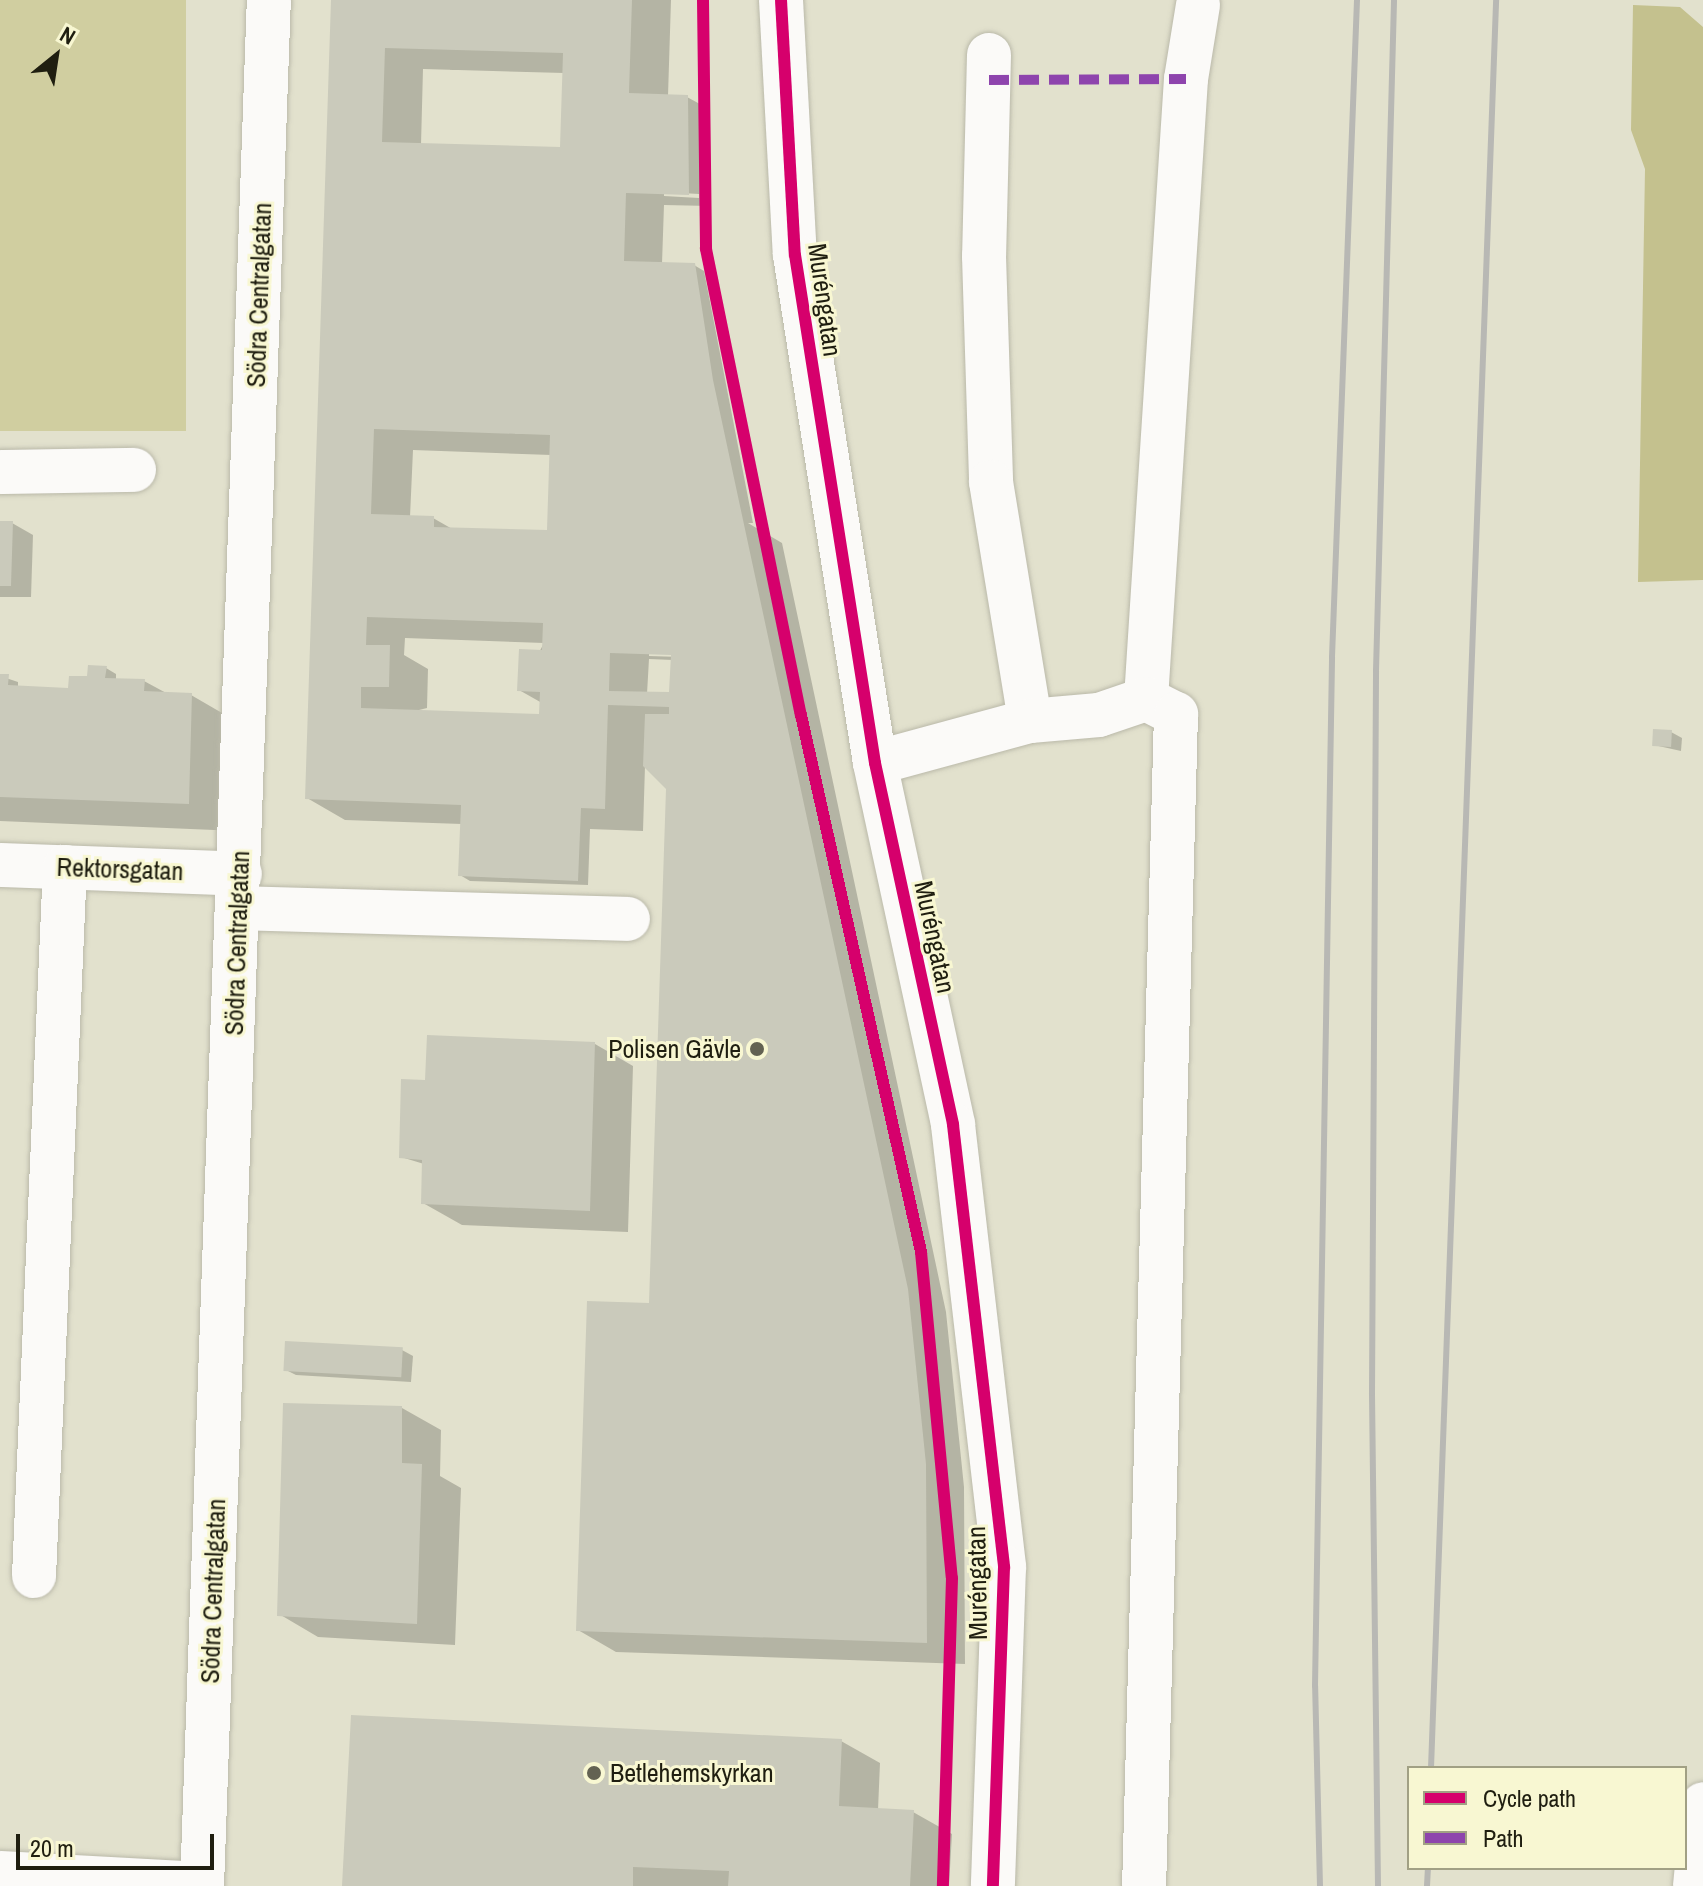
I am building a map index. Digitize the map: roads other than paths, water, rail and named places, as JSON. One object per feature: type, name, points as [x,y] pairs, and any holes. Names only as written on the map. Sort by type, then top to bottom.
[{"type":"street","name":"Södra Centralgatan","points":[[202,1885],[240,891],[269,0]]},
{"type":"street","name":"Muréngatan","points":[[781,0],[795,255],[875,763],[953,1125],[1004,1567],[993,1886]]},
{"type":"street","points":[[1146,699],[1186,79],[1198,5]]},
{"type":"street","points":[[989,55],[984,256],[991,482],[1030,721]]},
{"type":"street","points":[[0,472],[134,470]]},
{"type":"street","points":[[875,763],[1030,721],[1099,715],[1146,699],[1176,714],[1144,1886]]},
{"type":"street","name":"Rektorsgatan","points":[[0,865],[65,867],[240,891],[628,919]]},
{"type":"street","points":[[34,1576],[65,867]]},
{"type":"street","points":[[1695,1886],[1703,1804]]},
{"type":"street","points":[[0,1873],[202,1885]]},
{"type":"railway","points":[[1320,1886],[1315,1686],[1332,657],[1357,0]]},
{"type":"railway","points":[[1378,1886],[1372,1393],[1376,671],[1394,0]]},
{"type":"railway","points":[[1431,1766],[1496,0]]},
{"type":"railway","points":[[1427,1886],[1428,1870]]},
{"type":"place","name":"Polisen Gävle","points":[[757,1049]]},
{"type":"place","name":"Betlehemskyrkan","points":[[594,1773]]}]
